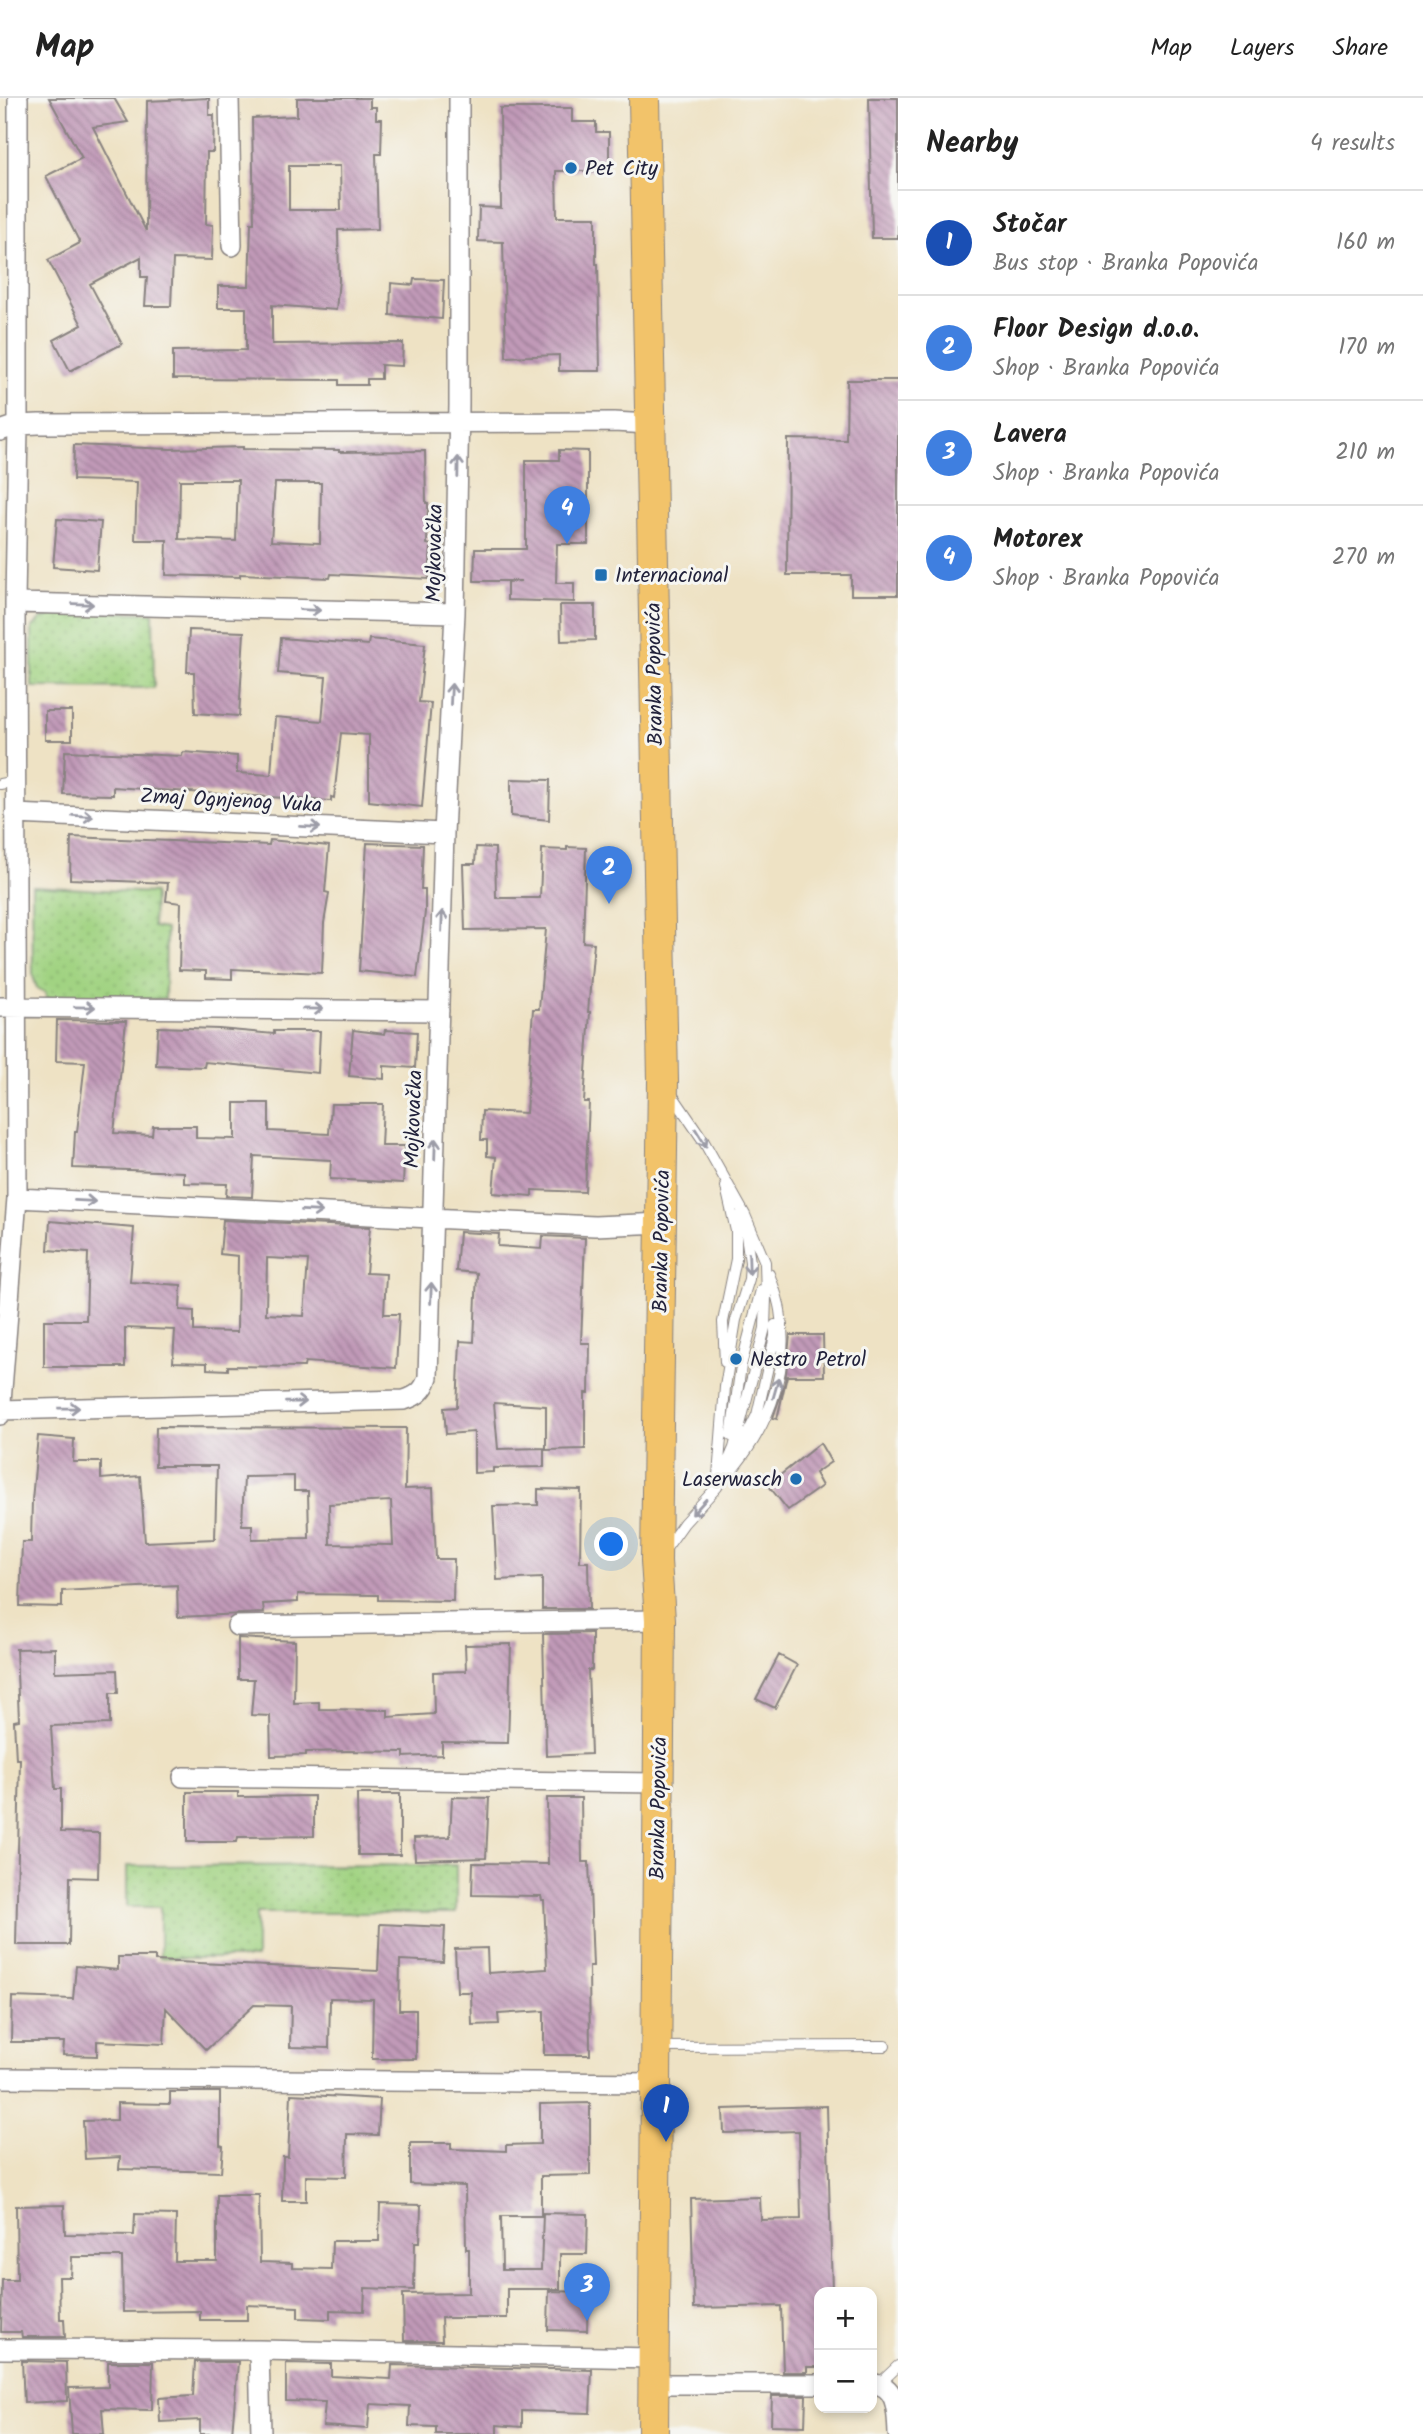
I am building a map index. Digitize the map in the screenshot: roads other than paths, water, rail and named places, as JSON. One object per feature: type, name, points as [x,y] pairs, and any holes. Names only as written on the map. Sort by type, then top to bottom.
[{"type":"main road","name":"Branka Popovića","points":[[644,98],[663,1081],[656,1561],[660,1620],[653,2434]]},
{"type":"street","points":[[229,98],[232,246]]},
{"type":"street","name":"Mojkovačka","points":[[0,1412],[404,1400],[419,1394],[425,1387],[428,1377],[444,833],[455,613],[459,423],[459,98]]},
{"type":"street","points":[[0,1412],[4,1294],[17,1198],[8,1133],[15,814],[8,783],[15,603],[9,428],[12,112]]},
{"type":"street","points":[[9,428],[614,422],[649,424]]},
{"type":"street","points":[[15,603],[455,613]]},
{"type":"street","name":"Zmaj Ognjenog Vuka","points":[[15,814],[444,833]]},
{"type":"street","points":[[9,1007],[439,1011]]},
{"type":"street","points":[[17,1198],[620,1226],[662,1223]]},
{"type":"street","points":[[237,1626],[660,1620]]},
{"type":"street","points":[[183,1777],[658,1783]]},
{"type":"street","points":[[0,2078],[656,2083]]},
{"type":"street","points":[[0,2349],[259,2350],[654,2371],[814,2384]]},
{"type":"street","points":[[259,2350],[261,2434]]},
{"type":"street","points":[[877,2385],[889,2391],[896,2404],[898,2434]]},
{"type":"lane","points":[[656,1561],[684,1524],[743,1459],[768,1417],[779,1376],[782,1338],[780,1309],[765,1262],[745,1215],[703,1140],[663,1081]]},
{"type":"lane","points":[[717,1487],[726,1387],[736,1320],[749,1279],[750,1262],[746,1235],[723,1176]]},
{"type":"lane","points":[[723,1176],[736,1231],[736,1259],[723,1322],[726,1387]]},
{"type":"lane","points":[[717,1487],[734,1448],[765,1328],[765,1262]]},
{"type":"lane","points":[[656,2047],[885,2046]]},
{"type":"lane","points":[[877,2382],[898,2366]]},
{"type":"place","name":"Pet City","points":[[571,168]]},
{"type":"place","name":"Motorex","points":[[567,544]]},
{"type":"place","name":"Internacional","points":[[601,575]]},
{"type":"place","name":"Floor Design d.o.o.","points":[[609,904]]},
{"type":"place","name":"Nestro Petrol","points":[[736,1359]]},
{"type":"place","name":"Laserwasch","points":[[796,1479]]},
{"type":"place","name":"Stočar","points":[[666,2142]]},
{"type":"place","name":"Lavera","points":[[587,2321]]}]
